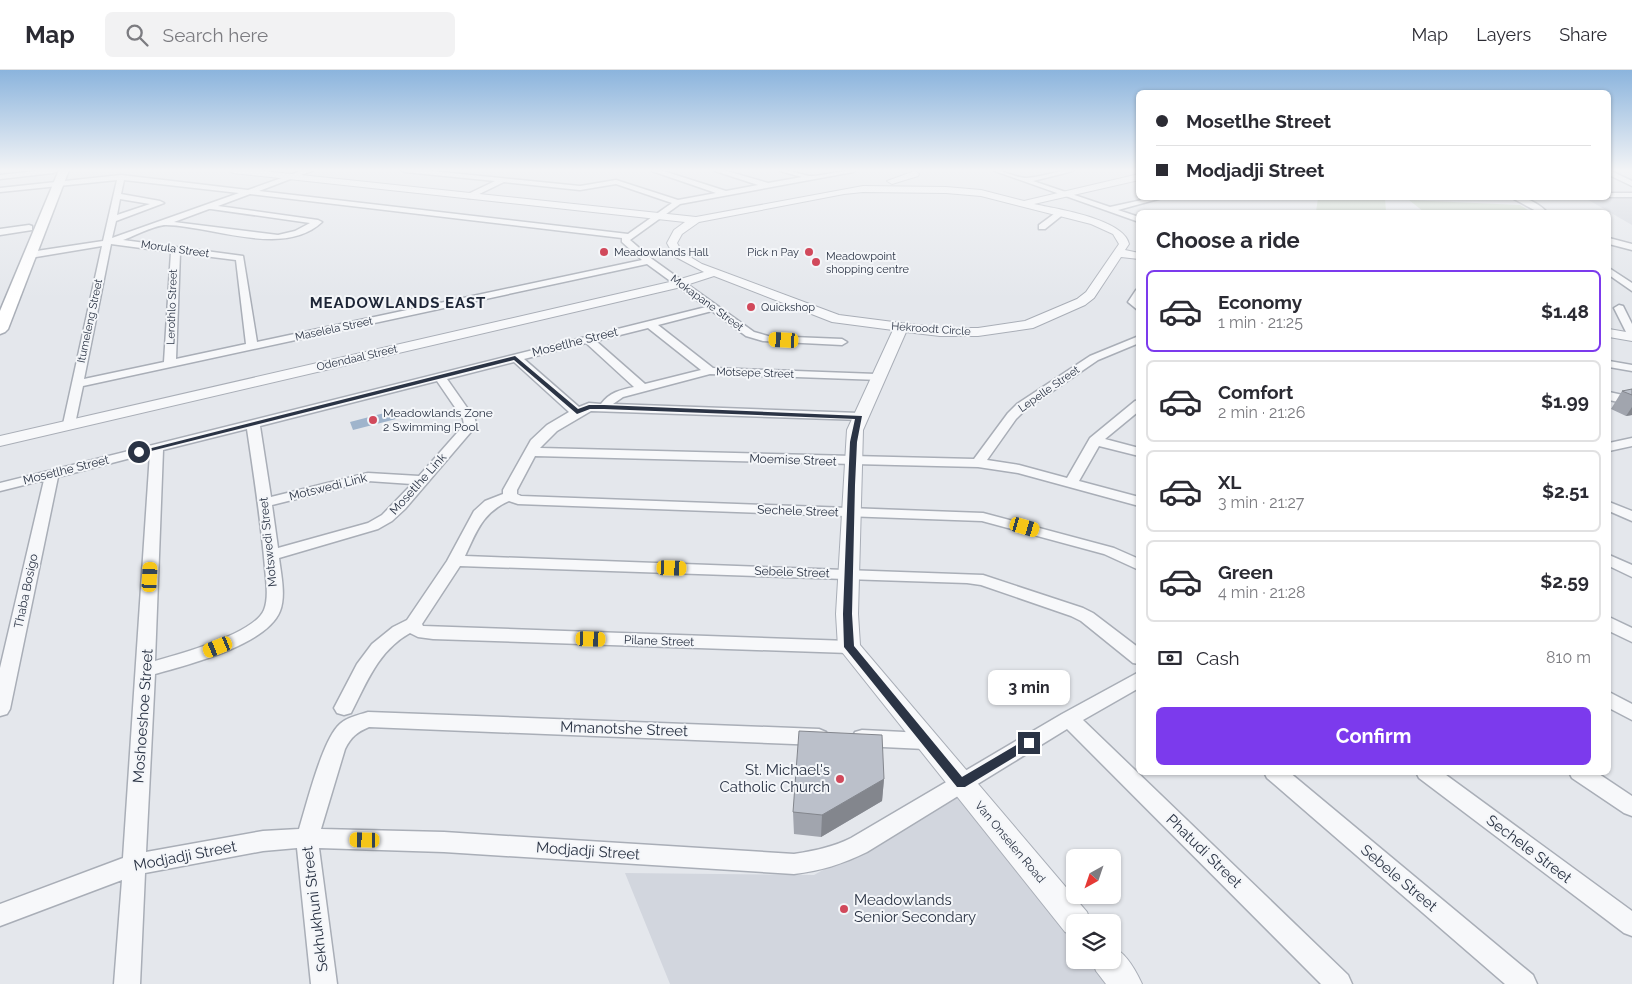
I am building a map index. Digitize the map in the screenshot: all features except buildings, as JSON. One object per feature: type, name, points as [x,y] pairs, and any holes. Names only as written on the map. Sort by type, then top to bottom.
[{"type":"main road","points":[[0,298],[37,213]]},
{"type":"main road","points":[[0,329],[30,255],[44,213]]},
{"type":"street","name":"Itumeleng Street","points":[[69,424],[114,213]]},
{"type":"street","points":[[113,219],[131,213]]},
{"type":"street","points":[[30,255],[107,243],[192,213]]},
{"type":"street","points":[[164,223],[275,238],[298,233],[318,222],[253,213]]},
{"type":"street","points":[[427,213],[628,236],[663,213]]},
{"type":"street","points":[[627,213],[696,220]]},
{"type":"street","name":"Hekroodt Circle","points":[[733,213],[696,220],[677,232],[673,237],[674,249],[685,259],[713,273],[832,318],[967,333],[1028,325],[1086,299],[1120,252],[1124,242],[1117,232],[1095,222],[1061,213]]},
{"type":"street","points":[[1042,227],[1061,213]]},
{"type":"street","points":[[1118,213],[1136,219]]},
{"type":"street","points":[[0,232],[29,228]]},
{"type":"street","name":"Mokapane Street","points":[[628,236],[624,240],[625,242],[750,334],[760,338],[842,342]]},
{"type":"street","name":"Morula Street","points":[[107,243],[124,242],[242,260],[252,346]]},
{"type":"street","points":[[1611,242],[1632,247]]},
{"type":"street","name":"Lerothlo Street","points":[[170,364],[176,250]]},
{"type":"street","points":[[1120,252],[1136,255]]},
{"type":"street","name":"Maselela Street","points":[[77,384],[649,261]]},
{"type":"street","points":[[1611,272],[1632,288]]},
{"type":"street","name":"Odendaal Street","points":[[0,441],[681,283],[713,273]]},
{"type":"street","points":[[1611,284],[1632,288]]},
{"type":"street","points":[[1614,307],[1632,310]]},
{"type":"street","points":[[1614,307],[1632,336]]},
{"type":"street","name":"Mosetlhe Street","points":[[0,486],[714,308]]},
{"type":"street","name":"Motsepe Street","points":[[650,324],[710,371],[876,378]]},
{"type":"street","points":[[849,647],[847,630],[854,436],[859,417],[876,378],[902,327]]},
{"type":"street","points":[[1611,333],[1632,336]]},
{"type":"street","points":[[588,339],[642,388]]},
{"type":"street","name":"Lepelle Street","points":[[978,463],[1012,416],[1021,407],[1094,358],[1119,346],[1136,341]]},
{"type":"street","points":[[515,357],[577,412]]},
{"type":"street","points":[[1611,364],[1632,368]]},
{"type":"street","points":[[604,407],[619,394],[710,371]]},
{"type":"street","name":"Mosetlhe Link","points":[[271,555],[381,522],[400,506],[466,431],[470,422],[439,376]]},
{"type":"street","points":[[1611,396],[1632,401]]},
{"type":"street","points":[[344,708],[369,658],[386,640],[413,624],[455,560],[480,514],[490,504],[510,496],[510,490],[536,443],[542,436],[577,412],[589,407],[604,407],[859,417]]},
{"type":"street","points":[[1071,484],[1095,442],[1136,409]]},
{"type":"street","name":"Motswedi Street","points":[[146,670],[202,654],[258,626],[272,611],[274,603],[271,555],[253,423]]},
{"type":"street","points":[[1095,442],[1136,451]]},
{"type":"street","points":[[1611,447],[1632,442]]},
{"type":"street","name":"Moshoeshoe Street","points":[[127,984],[146,670],[156,447]]},
{"type":"street","name":"Moemise Street","points":[[532,452],[853,462],[978,463],[1019,469],[1136,501]]},
{"type":"street","name":"Thaba Bosigo","points":[[0,709],[52,474]]},
{"type":"street","name":"Motswedi Link","points":[[264,503],[368,477],[422,480]]},
{"type":"street","name":"Sechele Street","points":[[510,496],[518,500],[993,518],[1109,551],[1136,564]]},
{"type":"street","points":[[1611,507],[1632,517]]},
{"type":"street","name":"Sebele Street","points":[[455,560],[967,578],[994,583],[1058,604],[1087,617],[1136,656]]},
{"type":"street","points":[[1611,561],[1632,572]]},
{"type":"street","name":"Pilane Street","points":[[413,624],[418,631],[432,634],[849,647]]},
{"type":"street","points":[[1611,625],[1632,636]]},
{"type":"street","name":"Van Onselen Road","points":[[849,647],[1069,914]]},
{"type":"street","name":"Modjadji Street","points":[[0,915],[133,865],[263,841],[306,838],[444,842],[794,864],[817,862],[835,857],[859,844],[1136,681]]},
{"type":"street","points":[[1611,700],[1632,713]]},
{"type":"street","name":"Mmanotshe Street","points":[[335,748],[344,732],[353,725],[368,719],[925,741]]},
{"type":"street","name":"Phatudi Street","points":[[1069,719],[1340,984]]},
{"type":"street","name":"Sekhukhuni Street","points":[[324,984],[306,838],[335,748]]},
{"type":"street","name":"Sebele Street","points":[[1278,775],[1524,984]]},
{"type":"street","name":"Sechele Street","points":[[1430,775],[1632,925]]},
{"type":"street","points":[[1584,775],[1632,807]]},
{"type":"street","points":[[1114,969],[1126,984]]},
{"type":"shaded area","points":[[1611,213],[1611,213],[1632,213],[1632,225]]},
{"type":"shaded area","name":"Meadowlands Senior Secondary","points":[[956,795],[1066,932],[1066,969],[1095,969],[1107,984],[670,984],[625,873],[814,875]]},
{"type":"water","name":"Meadowlands Zone 2 Swimming Pool","points":[[392,411],[396,419],[353,430],[350,422]]},
{"type":"place","name":"Meadowlands Hall","points":[[604,252]]},
{"type":"place","name":"Pick n Pay","points":[[809,252]]},
{"type":"place","name":"Meadowpoint shopping centre","points":[[816,262]]},
{"type":"place","name":"Quickshop","points":[[751,307]]},
{"type":"place","name":"Meadowlands Zone 2 Swimming Pool","points":[[373,420]]},
{"type":"place","name":"St. Michael's Catholic Church","points":[[840,779]]},
{"type":"place","name":"Meadowlands Senior Secondary","points":[[844,909]]},
{"type":"district","name":"MEADOWLANDS EAST","points":[[398,303]]},
{"type":"route","points":[[139,452],[515,357],[577,412],[589,407],[604,407],[859,417],[853,442],[851,485],[847,614],[849,647],[961,784],[1029,743]]}]
